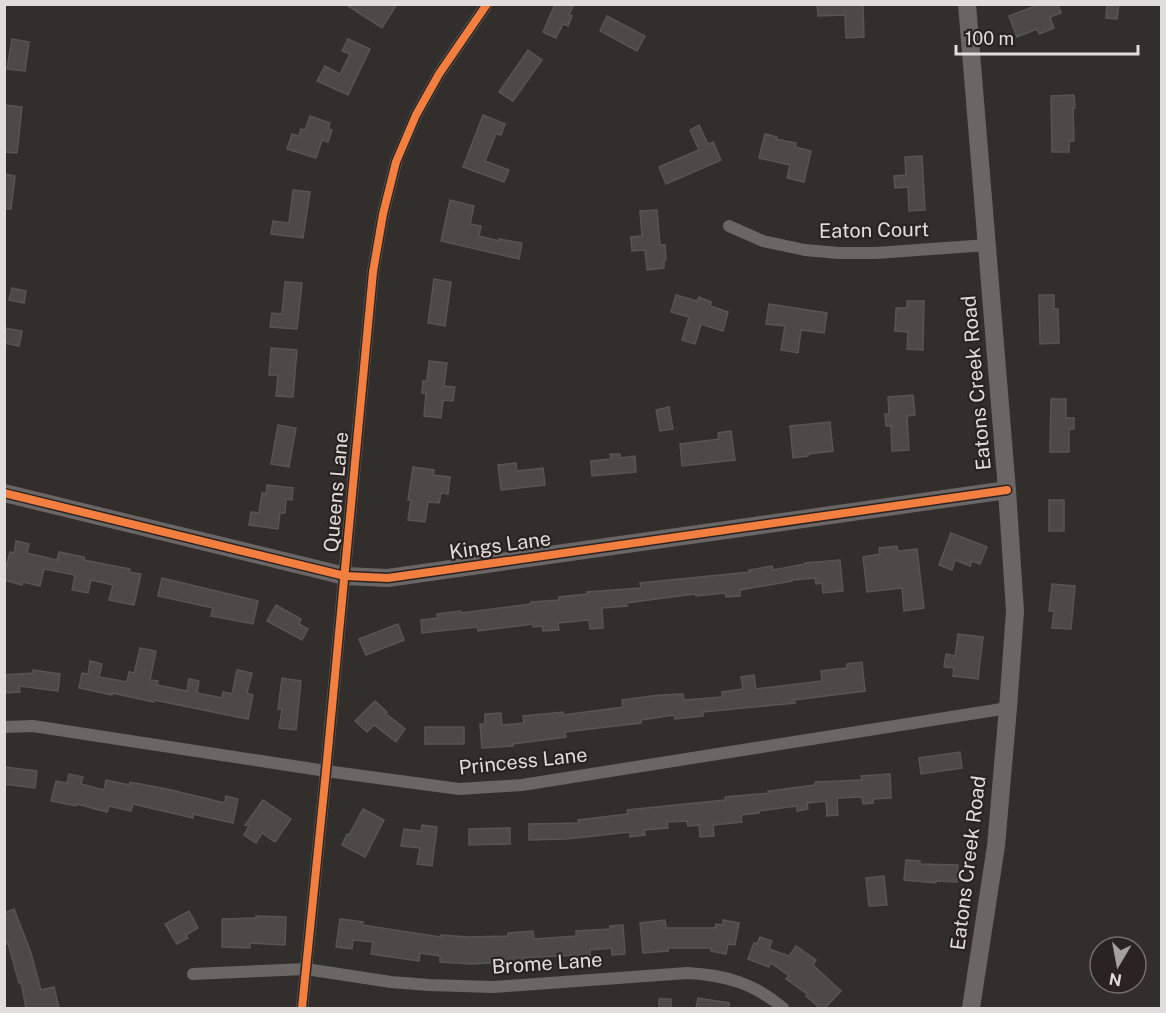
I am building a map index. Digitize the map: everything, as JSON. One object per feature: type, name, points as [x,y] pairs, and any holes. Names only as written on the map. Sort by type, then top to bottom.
[{"type":"street","name":"Queens Lane","points":[[302,1008],[373,272],[383,214],[396,162],[416,115],[439,74],[487,4]]},
{"type":"street","name":"Eatons Creek Road","points":[[967,4],[1015,611],[996,846],[972,1008]]},
{"type":"street","name":"Eaton Court","points":[[729,226],[763,241],[838,254],[987,245]]},
{"type":"street","name":"Kings Lane","points":[[4,493],[345,576],[388,578],[1007,490]]},
{"type":"street","name":"Princess Lane","points":[[4,727],[33,726],[459,789],[522,785],[1008,708]]},
{"type":"street","name":"Brome Lane","points":[[193,974],[306,969],[391,982],[462,987],[493,987],[687,973],[711,974],[738,981],[760,992],[783,1008]]},
{"type":"building","points":[[345,4],[397,4],[382,28]]},
{"type":"building","points":[[555,4],[574,4],[569,15],[572,16],[568,26],[563,24],[556,38],[543,32]]},
{"type":"building","points":[[817,4],[863,4],[864,37],[846,38],[845,15],[818,16]]},
{"type":"building","points":[[1041,4],[1058,4],[1061,13],[1050,17],[1054,28],[1039,34],[1037,29],[1017,37],[1009,16]]},
{"type":"building","points":[[1107,4],[1119,4],[1117,19],[1106,18]]},
{"type":"building","points":[[607,16],[645,36],[637,51],[600,31]]},
{"type":"building","points":[[12,39],[29,42],[25,71],[7,69]]},
{"type":"building","points":[[348,39],[370,49],[348,95],[317,81],[325,66],[340,74],[350,54],[342,51]]},
{"type":"building","points":[[528,50],[542,60],[513,101],[499,92]]},
{"type":"building","points":[[1074,95],[1074,141],[1069,141],[1069,152],[1052,152],[1051,96]]},
{"type":"building","points":[[4,105],[22,107],[17,153],[4,152]]},
{"type":"building","points":[[483,115],[505,124],[501,135],[496,134],[485,161],[509,170],[504,182],[463,167]]},
{"type":"building","points":[[310,116],[330,123],[328,129],[332,130],[328,142],[322,140],[316,158],[287,149],[292,134],[299,136],[301,129],[305,130]]},
{"type":"building","points":[[699,125],[708,144],[713,142],[721,160],[666,184],[659,167],[699,150],[690,130]]},
{"type":"building","points":[[765,134],[796,143],[795,147],[811,151],[804,182],[787,178],[790,165],[759,158]]},
{"type":"building","points":[[922,156],[925,210],[909,211],[908,187],[895,188],[894,176],[906,175],[905,157]]},
{"type":"building","points":[[4,174],[15,176],[11,209],[4,208]]},
{"type":"building","points":[[293,190],[310,192],[303,238],[271,234],[273,221],[289,223]]},
{"type":"building","points":[[450,200],[474,206],[470,224],[481,226],[479,236],[522,243],[519,259],[441,241]]},
{"type":"building","points":[[657,210],[660,245],[665,245],[666,260],[664,260],[664,268],[647,270],[645,250],[632,251],[631,237],[642,236],[640,211]]},
{"type":"building","points":[[434,279],[451,282],[445,326],[428,323]]},
{"type":"building","points":[[285,282],[302,283],[297,329],[270,327],[272,313],[282,314]]},
{"type":"building","points":[[12,288],[26,291],[24,303],[9,300]]},
{"type":"building","points":[[676,295],[697,301],[699,297],[711,302],[710,306],[728,312],[723,331],[701,324],[695,344],[682,340],[689,317],[671,312]]},
{"type":"building","points":[[1039,295],[1054,295],[1054,309],[1058,309],[1059,343],[1040,344]]},
{"type":"building","points":[[907,301],[924,301],[923,350],[907,349],[908,332],[895,331],[896,308],[907,308]]},
{"type":"building","points":[[769,304],[827,313],[824,333],[801,330],[798,353],[781,350],[785,326],[766,324]]},
{"type":"building","points":[[4,328],[22,331],[19,346],[4,343]]},
{"type":"building","points":[[271,348],[297,350],[293,397],[276,396],[278,375],[269,375]]},
{"type":"building","points":[[429,361],[447,363],[444,386],[455,387],[453,401],[443,400],[441,418],[424,416],[426,393],[422,393],[423,381],[427,381]]},
{"type":"building","points":[[913,395],[915,415],[907,416],[909,450],[892,451],[891,426],[886,426],[885,414],[889,414],[888,397]]},
{"type":"building","points":[[1051,399],[1066,399],[1066,418],[1074,418],[1074,429],[1069,429],[1069,452],[1050,452]]},
{"type":"building","points":[[669,407],[673,429],[660,431],[656,410]]},
{"type":"building","points":[[830,422],[833,451],[793,458],[790,426]]},
{"type":"building","points":[[278,425],[296,428],[289,467],[271,464]]},
{"type":"building","points":[[731,431],[735,460],[682,466],[680,444],[719,439],[718,433]]},
{"type":"building","points":[[610,454],[620,454],[620,458],[635,456],[636,472],[592,476],[591,461],[611,459]]},
{"type":"building","points":[[516,463],[517,471],[543,468],[545,485],[501,490],[498,465]]},
{"type":"building","points":[[413,467],[434,470],[433,475],[450,477],[448,494],[441,493],[439,503],[428,502],[425,522],[408,520],[411,500],[408,500]]},
{"type":"building","points":[[267,485],[293,488],[292,500],[286,499],[285,513],[280,513],[278,529],[249,525],[251,512],[259,513],[262,493],[266,494]]},
{"type":"building","points":[[1049,500],[1064,500],[1064,531],[1049,531]]},
{"type":"building","points":[[951,533],[987,547],[980,564],[972,561],[970,566],[955,560],[952,570],[939,565]]},
{"type":"building","points":[[16,541],[29,544],[27,553],[57,560],[59,552],[84,557],[84,560],[130,569],[129,572],[141,574],[134,605],[109,600],[113,585],[91,580],[88,593],[72,590],[75,575],[44,569],[40,586],[23,582],[22,585],[4,580],[10,552],[14,553]]},
{"type":"building","points":[[897,546],[898,551],[917,549],[924,608],[904,611],[902,588],[867,592],[863,557],[880,554],[879,548]]},
{"type":"building","points":[[840,560],[843,591],[823,593],[822,583],[816,584],[815,578],[792,580],[740,590],[740,596],[726,597],[725,593],[696,596],[695,594],[602,608],[603,628],[590,629],[589,620],[558,623],[559,630],[543,631],[542,626],[533,627],[533,624],[478,631],[477,627],[422,633],[421,620],[438,618],[437,614],[559,600],[559,597],[587,594],[587,592],[641,588],[640,583],[750,572],[749,570],[772,566],[773,570],[805,563]]},
{"type":"building","points":[[162,578],[258,601],[253,624],[211,616],[213,608],[158,596]]},
{"type":"building","points":[[1052,584],[1075,586],[1071,629],[1052,628],[1054,611],[1049,611]]},
{"type":"building","points":[[276,605],[301,619],[299,624],[308,629],[302,640],[267,621]]},
{"type":"building","points":[[398,624],[404,640],[366,655],[359,639]]},
{"type":"building","points":[[958,634],[983,637],[978,679],[953,676],[954,668],[944,667],[946,654],[955,656]]},
{"type":"building","points":[[140,648],[156,651],[150,680],[158,681],[157,685],[187,691],[189,679],[199,681],[197,693],[222,698],[223,692],[232,694],[237,670],[252,673],[247,693],[253,695],[248,719],[79,688],[82,673],[88,674],[90,661],[102,664],[99,677],[127,682],[129,672],[134,673]]},
{"type":"building","points":[[862,662],[865,691],[794,700],[795,703],[703,712],[703,716],[675,719],[674,715],[641,720],[641,723],[565,732],[566,737],[513,744],[513,746],[482,748],[480,724],[485,724],[485,714],[501,713],[502,725],[524,723],[523,716],[563,712],[563,715],[623,707],[622,700],[660,695],[683,694],[684,700],[722,697],[722,692],[743,689],[741,677],[754,675],[756,689],[822,681],[821,671],[847,668],[847,664]]},
{"type":"building","points":[[33,670],[60,674],[58,691],[19,686],[20,692],[4,693],[4,675],[33,673]]},
{"type":"building","points":[[282,678],[301,681],[296,730],[279,728],[282,709],[278,709]]},
{"type":"building","points":[[375,701],[387,712],[385,713],[405,729],[396,742],[374,725],[367,732],[355,721]]},
{"type":"building","points":[[425,727],[464,727],[464,744],[425,744]]},
{"type":"building","points":[[960,752],[962,768],[921,774],[919,758]]},
{"type":"building","points":[[4,767],[37,771],[35,788],[4,784]]},
{"type":"building","points":[[69,774],[83,777],[81,784],[104,790],[106,780],[167,789],[225,803],[226,796],[238,799],[233,823],[193,814],[193,818],[133,804],[131,811],[109,806],[107,812],[77,804],[76,806],[51,801],[56,781],[67,783]]},
{"type":"building","points":[[890,774],[891,798],[873,799],[873,803],[863,804],[862,797],[837,798],[838,815],[827,816],[826,801],[807,803],[808,809],[797,811],[797,806],[741,815],[742,822],[713,825],[714,836],[700,837],[699,825],[688,826],[687,821],[667,822],[668,828],[644,830],[645,835],[630,837],[630,832],[567,839],[529,840],[529,824],[579,823],[578,820],[628,814],[627,810],[725,800],[725,797],[769,793],[768,791],[815,785],[815,782],[862,780],[861,776]]},
{"type":"building","points":[[263,800],[291,819],[275,842],[262,833],[256,843],[244,835],[249,826],[245,825]]},
{"type":"building","points":[[363,809],[384,820],[365,857],[342,845]]},
{"type":"building","points":[[422,825],[437,827],[432,866],[417,864],[420,848],[401,846],[404,829],[421,831]]},
{"type":"building","points":[[510,828],[510,844],[469,845],[469,829]]},
{"type":"building","points":[[906,860],[920,861],[920,864],[958,865],[957,882],[904,880]]},
{"type":"building","points":[[884,876],[887,905],[869,906],[866,878]]},
{"type":"building","points":[[14,909],[31,953],[41,990],[54,987],[59,1008],[26,1008],[21,982],[19,983],[8,943],[4,945],[4,913]]},
{"type":"building","points":[[189,911],[198,928],[186,935],[188,938],[177,944],[165,924]]},
{"type":"building","points":[[256,916],[286,917],[285,945],[250,943],[250,948],[222,947],[222,919],[256,918]]},
{"type":"building","points":[[340,919],[363,922],[362,925],[441,937],[441,935],[508,936],[508,933],[533,931],[534,939],[576,936],[576,931],[610,929],[610,926],[623,925],[625,954],[612,955],[612,948],[590,950],[590,957],[577,957],[577,955],[523,958],[523,961],[471,964],[440,962],[440,956],[420,953],[419,961],[371,954],[373,942],[353,940],[352,949],[336,947]]},
{"type":"building","points":[[665,920],[666,928],[715,928],[716,924],[723,925],[723,920],[739,923],[735,945],[728,944],[726,954],[711,951],[711,948],[668,948],[668,951],[643,953],[640,923]]},
{"type":"building","points":[[760,937],[772,941],[769,949],[789,956],[796,946],[816,960],[813,965],[841,991],[825,1008],[820,1008],[806,996],[807,994],[786,979],[789,976],[771,963],[769,967],[748,959],[754,943],[757,944]]},
{"type":"building","points":[[698,998],[729,1003],[729,1008],[696,1008]]},
{"type":"building","points":[[659,999],[671,999],[671,1008],[659,1008]]},
{"type":"cycle path","points":[[302,1008],[373,272],[383,214],[396,162],[416,115],[439,74],[487,4]]},
{"type":"cycle path","points":[[4,493],[345,576],[388,578],[1007,490]]}]
